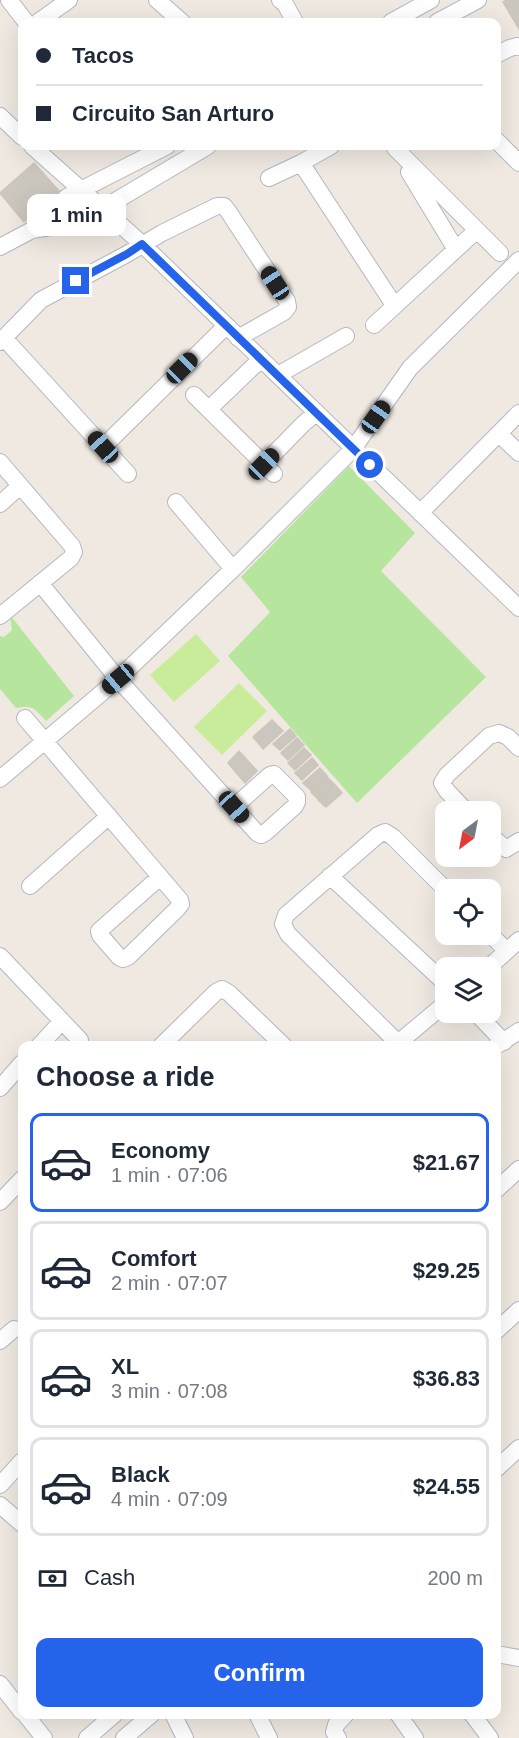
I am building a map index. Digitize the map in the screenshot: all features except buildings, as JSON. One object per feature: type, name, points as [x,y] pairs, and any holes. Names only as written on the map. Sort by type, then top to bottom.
[{"type":"street","points":[[9,0],[23,18]]},
{"type":"street","points":[[44,18],[69,0]]},
{"type":"street","points":[[157,0],[177,18]]},
{"type":"street","points":[[446,18],[478,0]]},
{"type":"street","points":[[285,1],[293,18]]},
{"type":"street","points":[[397,18],[421,3]]},
{"type":"street","points":[[501,52],[519,47]]},
{"type":"street","points":[[0,116],[18,133]]},
{"type":"street","points":[[501,145],[519,163]]},
{"type":"street","points":[[36,150],[142,244],[519,608]]},
{"type":"street","points":[[0,247],[32,230],[67,197],[159,150]]},
{"type":"street","points":[[32,230],[57,226],[102,209],[201,150]]},
{"type":"street","points":[[268,178],[325,150]]},
{"type":"street","points":[[396,150],[455,248]]},
{"type":"street","points":[[397,150],[500,253]]},
{"type":"street","points":[[301,163],[394,305]]},
{"type":"street","points":[[128,474],[2,340],[41,300],[162,233],[217,206],[224,206],[228,211],[287,301],[288,307],[284,312],[238,338]]},
{"type":"street","points":[[374,325],[476,231]]},
{"type":"street","points":[[0,779],[118,679],[233,570],[353,449],[410,368],[519,260]]},
{"type":"street","points":[[103,447],[226,326]]},
{"type":"street","points":[[278,375],[346,336]]},
{"type":"street","points":[[210,408],[261,359]]},
{"type":"street","points":[[194,395],[210,408],[269,469],[303,424],[316,413]]},
{"type":"street","points":[[420,513],[519,413]]},
{"type":"street","points":[[499,434],[519,453]]},
{"type":"street","points":[[0,462],[72,546],[74,552],[71,558],[0,616]]},
{"type":"street","points":[[0,504],[20,486]]},
{"type":"street","points":[[177,502],[233,570]]},
{"type":"street","points":[[40,583],[118,679],[257,833],[261,835],[295,806],[297,797],[274,774],[234,807]]},
{"type":"street","points":[[25,718],[180,900],[181,904],[128,957],[123,959],[118,957],[99,931],[160,877]]},
{"type":"street","points":[[457,801],[442,783],[447,775],[489,736],[499,733],[508,737],[519,747]]},
{"type":"street","points":[[30,886],[109,816]]},
{"type":"street","points":[[396,1041],[288,934],[283,924],[286,915],[378,835],[385,832],[393,837],[435,879]]},
{"type":"street","points":[[501,845],[506,849],[519,841]]},
{"type":"street","points":[[330,876],[435,974]]},
{"type":"street","points":[[500,957],[513,946]]},
{"type":"street","points":[[2,963],[80,1040]]},
{"type":"street","points":[[166,1041],[216,992],[222,989],[279,1041]]},
{"type":"street","points":[[402,1041],[435,1013]]},
{"type":"street","points":[[44,1041],[62,1021]]},
{"type":"street","points":[[484,1023],[498,1041]]},
{"type":"street","points":[[501,1043],[519,1031]]},
{"type":"street","points":[[0,1088],[18,1068]]},
{"type":"street","points":[[501,1185],[519,1169]]},
{"type":"street","points":[[0,1202],[18,1183]]},
{"type":"street","points":[[501,1327],[518,1314]]},
{"type":"street","points":[[0,1341],[14,1329]]},
{"type":"street","points":[[501,1464],[519,1448]]},
{"type":"street","points":[[0,1485],[18,1465]]},
{"type":"street","points":[[0,1504],[18,1520]]},
{"type":"street","points":[[508,1656],[519,1674]]},
{"type":"street","points":[[0,1684],[18,1706]]},
{"type":"street","points":[[29,1719],[44,1738]]},
{"type":"street","points":[[87,1738],[109,1719]]},
{"type":"street","points":[[124,1738],[146,1719]]},
{"type":"street","points":[[176,1719],[185,1738]]},
{"type":"street","points":[[260,1719],[269,1738]]},
{"type":"street","points":[[338,1738],[334,1732],[341,1719]]},
{"type":"street","points":[[402,1719],[415,1738]]},
{"type":"street","points":[[476,1719],[490,1738]]},
{"type":"green space","points":[[349,466],[415,533],[381,571],[486,677],[357,803],[228,656],[270,612],[241,577]]},
{"type":"green space","points":[[10,615],[74,696],[46,721],[33,708],[16,708],[0,689],[0,636],[4,637],[12,630]]},
{"type":"green space","points":[[196,634],[220,661],[174,702],[150,675]]},
{"type":"green space","points":[[239,683],[267,711],[222,755],[194,727]]},
{"type":"route","points":[[76,281],[142,244],[370,465]]}]
